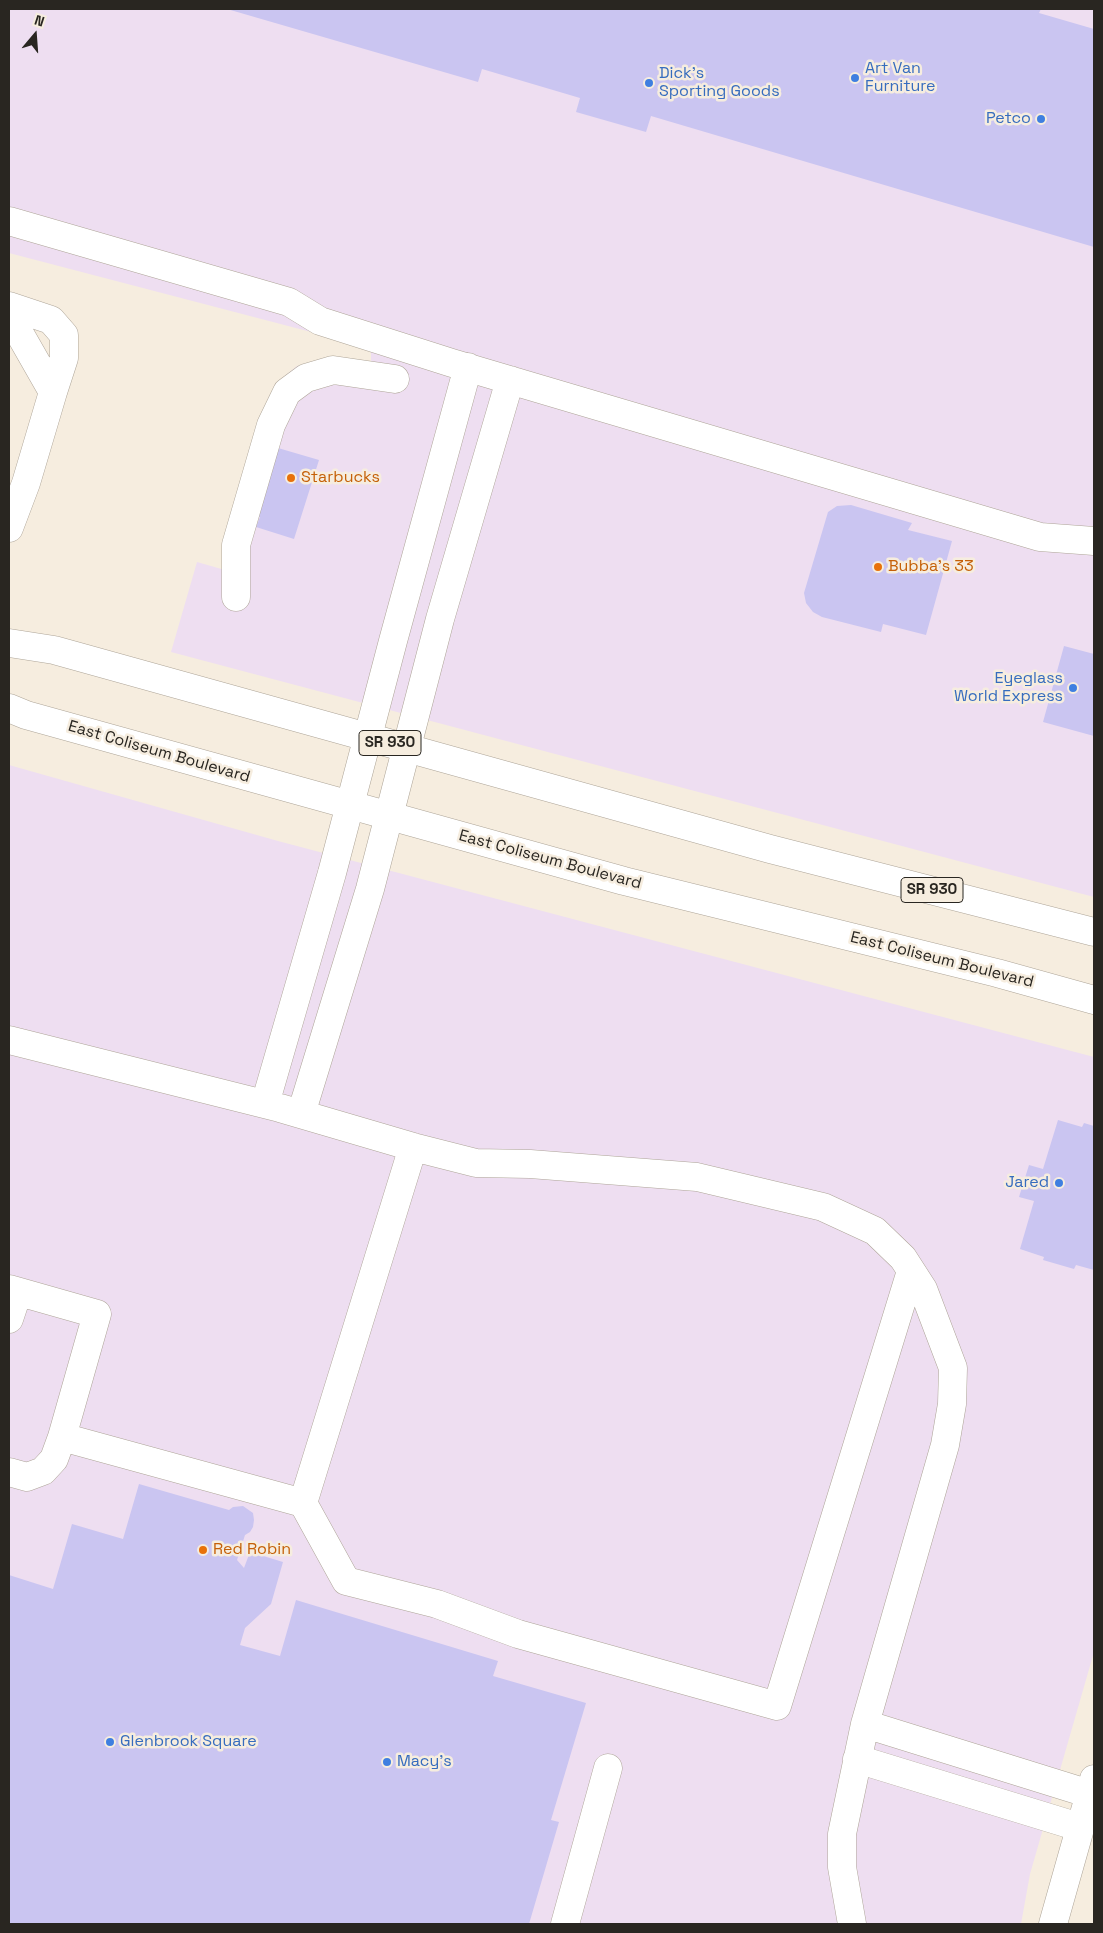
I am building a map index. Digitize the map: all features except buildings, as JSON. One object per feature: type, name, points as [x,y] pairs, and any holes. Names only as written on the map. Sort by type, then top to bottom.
[{"type":"main road","points":[[9,221],[289,302],[320,321],[510,380],[1040,537],[1094,541]]},
{"type":"main road","points":[[9,306],[51,320],[64,335],[64,358],[26,483],[9,528]]},
{"type":"main road","points":[[9,315],[53,392]]},
{"type":"main road","points":[[265,1104],[329,882],[468,367]]},
{"type":"main road","points":[[236,597],[236,545],[271,425],[288,392],[306,378],[332,370],[394,380]]},
{"type":"main road","points":[[301,1114],[370,889],[440,619],[510,380]]},
{"type":"main road","name":"SR 930","points":[[9,643],[54,650],[770,849],[1094,932]]},
{"type":"main road","name":"East Coliseum Boulevard","points":[[9,708],[26,715],[624,881],[959,964],[1094,1000]]},
{"type":"main road","points":[[9,1040],[265,1104],[413,1147],[476,1163],[530,1164],[697,1177],[823,1207],[875,1231],[903,1258],[923,1290],[953,1368],[952,1404],[945,1444],[865,1724],[842,1834],[842,1867],[852,1924]]},
{"type":"main road","points":[[303,1503],[413,1147]]},
{"type":"main road","points":[[62,1437],[303,1503],[346,1581],[437,1604],[518,1634],[777,1706],[911,1271]]},
{"type":"main road","points":[[9,1320],[13,1290],[97,1314],[54,1459],[43,1471],[27,1477],[9,1472]]},
{"type":"main road","points":[[865,1724],[1092,1786],[1053,1924]]},
{"type":"main road","points":[[857,1759],[1080,1827]]},
{"type":"main road","points":[[565,1924],[608,1768]]},
{"type":"shaded area","points":[[9,9],[1094,9],[1094,897],[171,652],[197,562],[225,570],[226,537],[275,384],[297,366],[328,360],[365,364],[371,361],[371,353],[367,348],[357,344],[9,253]]},
{"type":"shaded area","points":[[9,765],[278,841],[1094,1057],[1094,1652],[1030,1874],[1021,1924],[9,1924]]},
{"type":"place","name":"Art Van Furniture","points":[[855,78]]},
{"type":"place","name":"Dick's Sporting Goods","points":[[649,83]]},
{"type":"place","name":"Petco","points":[[1041,119]]},
{"type":"place","name":"Starbucks","points":[[291,478]]},
{"type":"place","name":"Bubba's 33","points":[[878,567]]},
{"type":"place","name":"Eyeglass World Express","points":[[1073,688]]},
{"type":"place","name":"Jared","points":[[1059,1183]]},
{"type":"place","name":"Red Robin","points":[[203,1550]]},
{"type":"place","name":"Glenbrook Square","points":[[110,1742]]},
{"type":"place","name":"Macy's","points":[[387,1762]]}]
